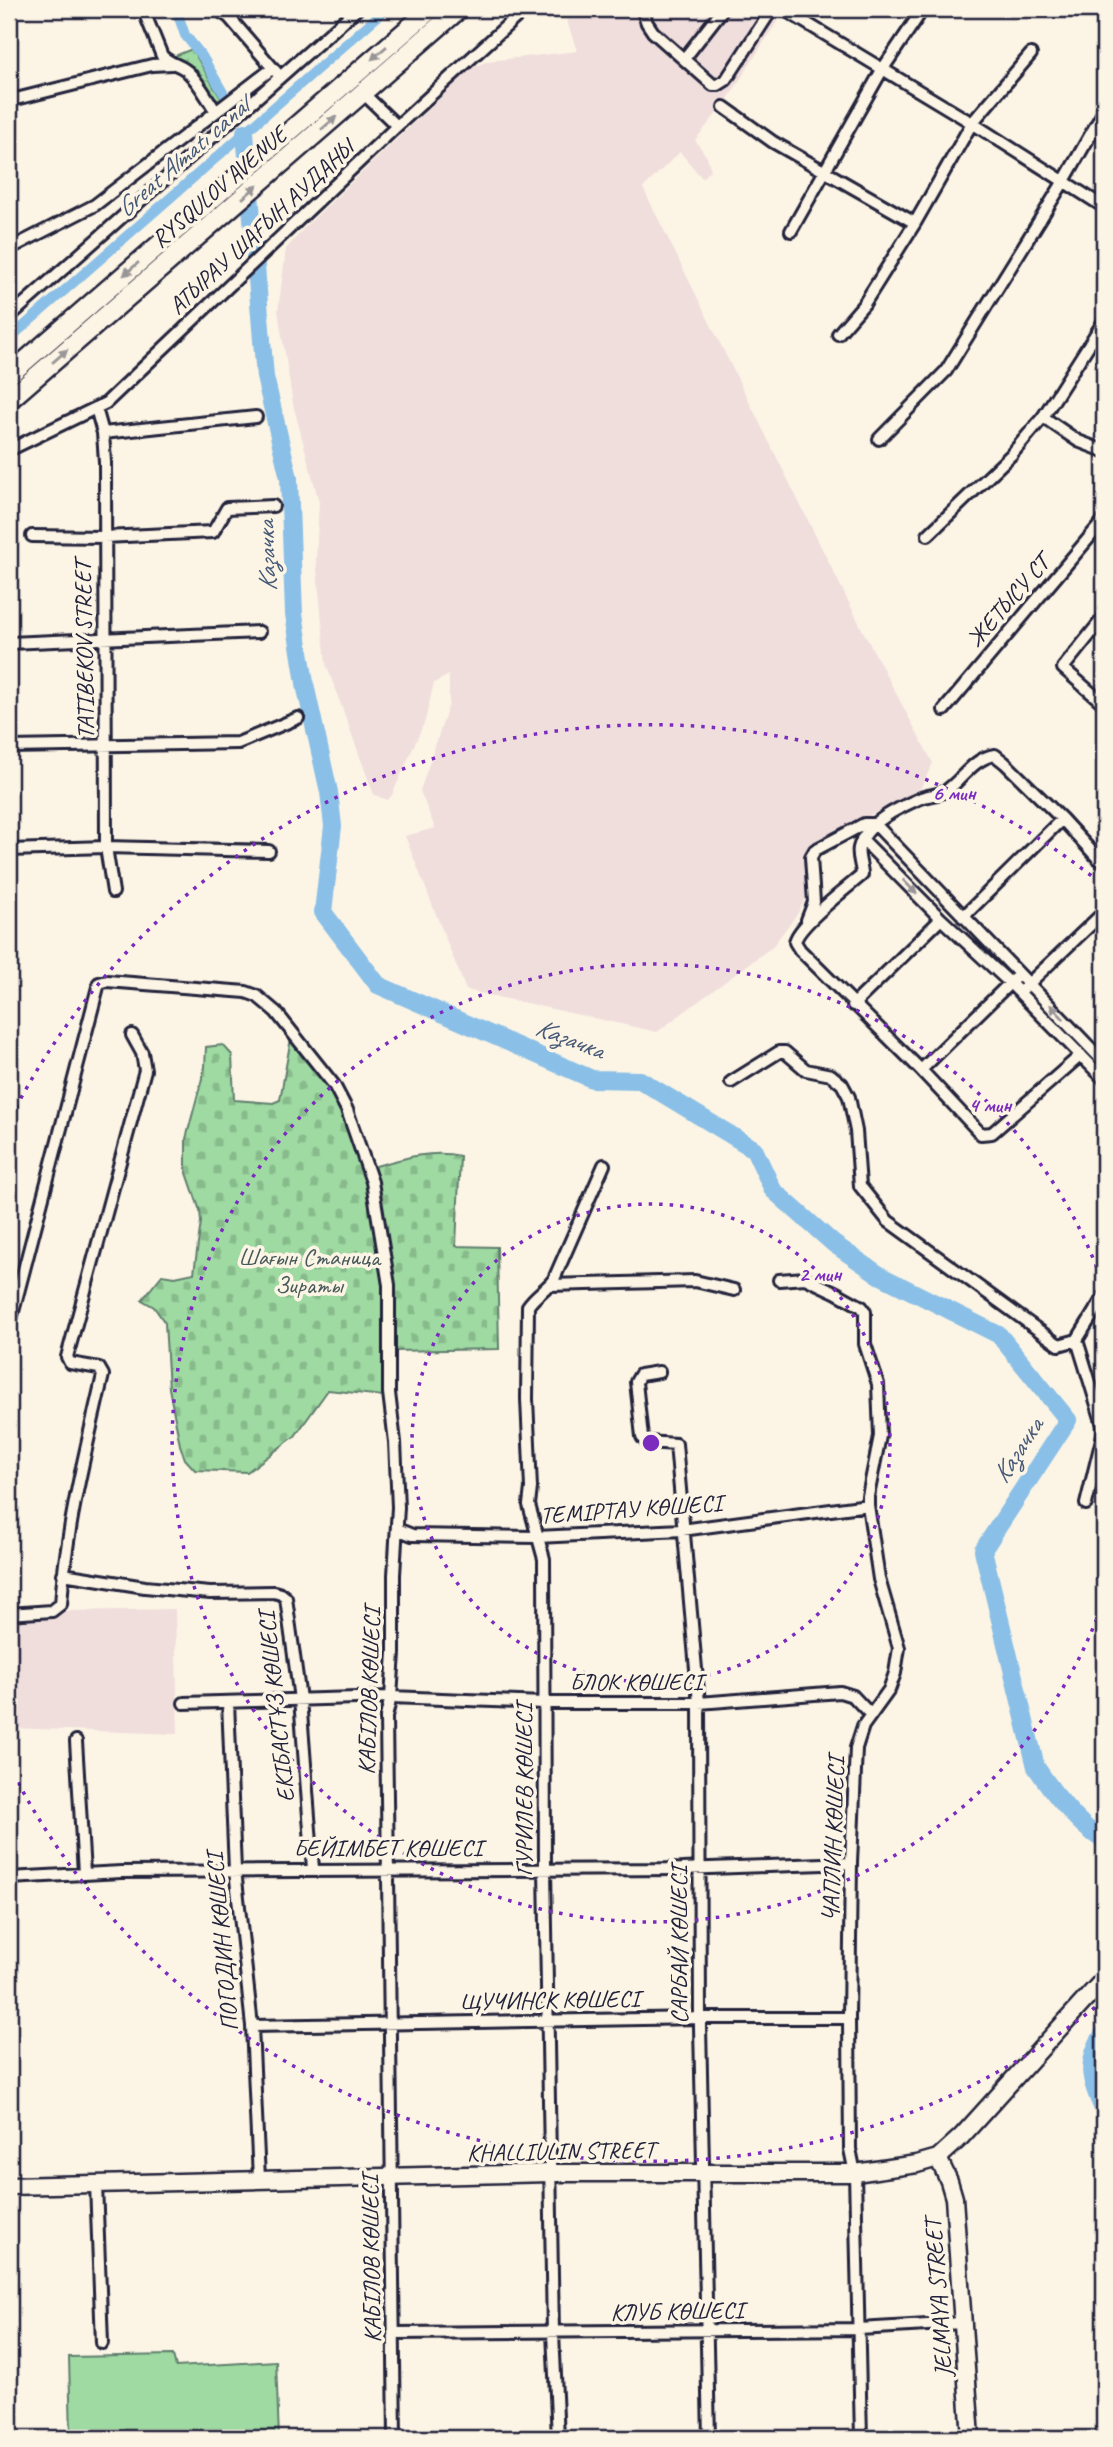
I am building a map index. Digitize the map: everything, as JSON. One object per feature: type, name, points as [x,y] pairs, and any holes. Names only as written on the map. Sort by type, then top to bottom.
[{"type":"main road","name":"RYSQULOV AVENUE","points":[[9,375],[430,9]]},
{"type":"main road","name":"RYSQULOV AVENUE","points":[[9,400],[459,9]]},
{"type":"main road","points":[[410,26],[423,41]]},
{"type":"main road","name":"KHALLIULIN STREET","points":[[9,2186],[551,2173],[855,2173],[917,2164],[938,2158],[961,2137],[1104,1979]]},
{"type":"main road","name":"KHALLIULIN STREET","points":[[1057,2031],[1104,1987]]},
{"type":"main road","name":"JELMAYA STREET","points":[[938,2158],[954,2198],[971,2438]]},
{"type":"street","points":[[143,9],[158,48],[167,62],[185,69],[215,110]]},
{"type":"street","points":[[217,9],[229,17],[276,72]]},
{"type":"street","points":[[9,317],[276,72],[357,9]]},
{"type":"street","name":"АТЫРАУ ШАҒЫН АУДАНЫ","points":[[9,450],[106,403],[525,9]]},
{"type":"street","points":[[642,9],[653,32],[713,85],[726,80],[772,9]]},
{"type":"street","points":[[684,59],[723,9]]},
{"type":"street","points":[[783,9],[972,123],[1104,207]]},
{"type":"street","points":[[791,231],[882,70],[919,15]]},
{"type":"street","points":[[838,334],[864,303],[915,223],[972,123],[1031,54]]},
{"type":"street","points":[[12,100],[152,65],[172,64]]},
{"type":"street","points":[[9,249],[95,205],[215,110],[276,72]]},
{"type":"street","points":[[363,93],[397,127]]},
{"type":"street","points":[[724,107],[773,142],[915,223]]},
{"type":"street","points":[[878,439],[946,371],[1064,181],[1104,111]]},
{"type":"street","points":[[929,535],[1011,455],[1043,417],[1104,321]]},
{"type":"street","name":"TATIBEKOV STREET","points":[[96,408],[103,433],[106,847],[113,892]]},
{"type":"street","points":[[103,433],[256,417]]},
{"type":"street","points":[[1043,417],[1078,441],[1104,451]]},
{"type":"street","points":[[32,536],[104,537],[213,532],[227,508],[272,506]]},
{"type":"street","name":"ЖЕТЫСУ СТ","points":[[944,710],[1104,520]]},
{"type":"street","points":[[1102,623],[1063,668],[1104,704]]},
{"type":"street","points":[[9,643],[259,632]]},
{"type":"street","points":[[9,747],[239,743],[298,718]]},
{"type":"street","points":[[1081,1055],[988,1135],[981,1134],[921,1070],[853,1005],[795,942],[796,935],[806,924],[862,874],[858,852],[862,839],[875,824],[922,798],[946,792],[969,769],[988,756],[995,755],[1062,819],[1104,866]]},
{"type":"street","points":[[963,917],[1062,819]]},
{"type":"street","points":[[806,924],[814,902],[811,857],[814,850],[864,824],[875,824],[963,917],[1100,1049],[1104,1062]]},
{"type":"street","points":[[862,839],[1104,1079]]},
{"type":"street","points":[[9,850],[106,847],[269,851]]},
{"type":"street","points":[[1020,993],[1104,912]]},
{"type":"street","points":[[853,1005],[941,919]]},
{"type":"street","points":[[921,1070],[1021,974]]},
{"type":"street","name":"КАБІЛОВ КӨШЕСІ","points":[[9,1327],[99,984],[107,981],[246,992],[257,996],[275,1012],[334,1085],[347,1111],[372,1182],[389,1284],[390,1393],[396,1442],[397,1529],[391,1697],[386,1717],[395,2438]]},
{"type":"street","points":[[9,1614],[52,1611],[59,1607],[63,1574],[103,1375],[99,1368],[71,1363],[67,1357],[145,1070],[142,1053],[132,1035]]},
{"type":"street","points":[[731,1082],[779,1052],[785,1052],[806,1070],[831,1075],[842,1084],[849,1097],[856,1131],[860,1186],[888,1221],[1059,1345],[1077,1339],[1104,1296]]},
{"type":"street","name":"ГУРИЛЕВ КӨШЕСІ","points":[[558,2438],[553,2333],[545,1869],[544,1559],[529,1505],[528,1306],[536,1294],[550,1285],[604,1166]]},
{"type":"street","name":"ЧАПЛИН КӨШЕСІ","points":[[779,1280],[805,1278],[862,1307],[865,1312],[865,1344],[878,1384],[880,1436],[868,1505],[879,1579],[899,1648],[895,1673],[888,1690],[863,1726],[856,1748],[849,2018],[850,2149],[855,2173],[861,2438]]},
{"type":"street","points":[[550,1285],[695,1281],[734,1290]]},
{"type":"street","points":[[1077,1339],[1104,1430],[1086,1504]]},
{"type":"street","name":"САРБАЙ КӨШЕСІ","points":[[659,1372],[640,1375],[636,1381],[642,1437],[647,1442],[676,1444],[699,1703],[700,2018],[709,2438]]},
{"type":"street","name":"ТЕМІРТАУ КӨШЕСІ","points":[[397,1529],[412,1535],[537,1537],[682,1530],[868,1505]]},
{"type":"street","name":"ЕКІБАСТҰЗ КӨШЕСІ","points":[[63,1574],[145,1587],[210,1593],[281,1594],[286,1598],[300,1699],[313,1869]]},
{"type":"street","name":"БЛОК КӨШЕСІ","points":[[184,1703],[391,1697],[544,1703],[699,1703],[840,1692],[853,1696],[870,1714]]},
{"type":"street","name":"ПОГОДИН КӨШЕСІ","points":[[228,1702],[235,1870],[252,2026],[260,2179]]},
{"type":"street","points":[[76,1741],[84,1873]]},
{"type":"street","name":"БЕЙІМБЕТ КӨШЕСІ","points":[[9,1878],[84,1873],[235,1870],[699,1868],[851,1863]]},
{"type":"street","name":"ЩУЧИНСК КӨШЕСІ","points":[[252,2026],[849,2018]]},
{"type":"street","points":[[96,2184],[102,2343]]},
{"type":"street","name":"КЛУБ КӨШЕСІ","points":[[393,2333],[859,2329],[962,2323]]},
{"type":"shaded area","points":[[563,9],[768,9],[780,17],[726,102],[695,140],[707,157],[711,170],[702,178],[680,152],[643,188],[864,633],[933,763],[920,789],[821,841],[808,893],[798,913],[772,947],[657,1032],[466,990],[405,836],[435,828],[420,791],[449,704],[449,675],[434,683],[425,721],[392,795],[388,800],[374,795],[326,664],[316,559],[319,502],[293,404],[278,311],[286,249],[304,228],[471,68],[488,61],[577,51]]},
{"type":"shaded area","points":[[175,1609],[178,1734],[9,1728],[9,1612]]},
{"type":"green space","points":[[401,42],[405,46],[9,395],[9,385]]},
{"type":"green space","points":[[192,49],[222,100],[215,101],[172,57]]},
{"type":"green space","name":"Шағын Станица Зираты","points":[[291,1038],[335,1095],[361,1170],[423,1155],[460,1156],[456,1246],[497,1247],[499,1349],[392,1351],[387,1354],[383,1396],[328,1390],[295,1436],[247,1472],[195,1470],[185,1459],[180,1445],[169,1388],[165,1323],[154,1307],[142,1300],[162,1275],[175,1277],[194,1273],[201,1222],[186,1170],[186,1139],[205,1067],[206,1047],[223,1045],[232,1055],[234,1100],[273,1103],[280,1100]]},
{"type":"green space","points":[[173,2355],[176,2367],[276,2361],[279,2438],[71,2438],[69,2357]]},
{"type":"waterway","points":[[176,9],[185,35],[202,56],[225,96]]},
{"type":"waterway","name":"Great Almatı canal","points":[[9,339],[386,9]]},
{"type":"waterway","name":"Казачка","points":[[245,132],[265,377],[289,478],[294,614],[306,689],[329,792],[333,826],[323,912],[378,985],[592,1079],[640,1080],[754,1149],[773,1190],[834,1244],[881,1276],[999,1335],[1068,1420],[983,1550],[1036,1767],[1076,1818],[1104,1840]]},
{"type":"waterway","name":"Казачка","points":[[1104,2033],[1094,2054],[1091,2072],[1104,2111]]}]
